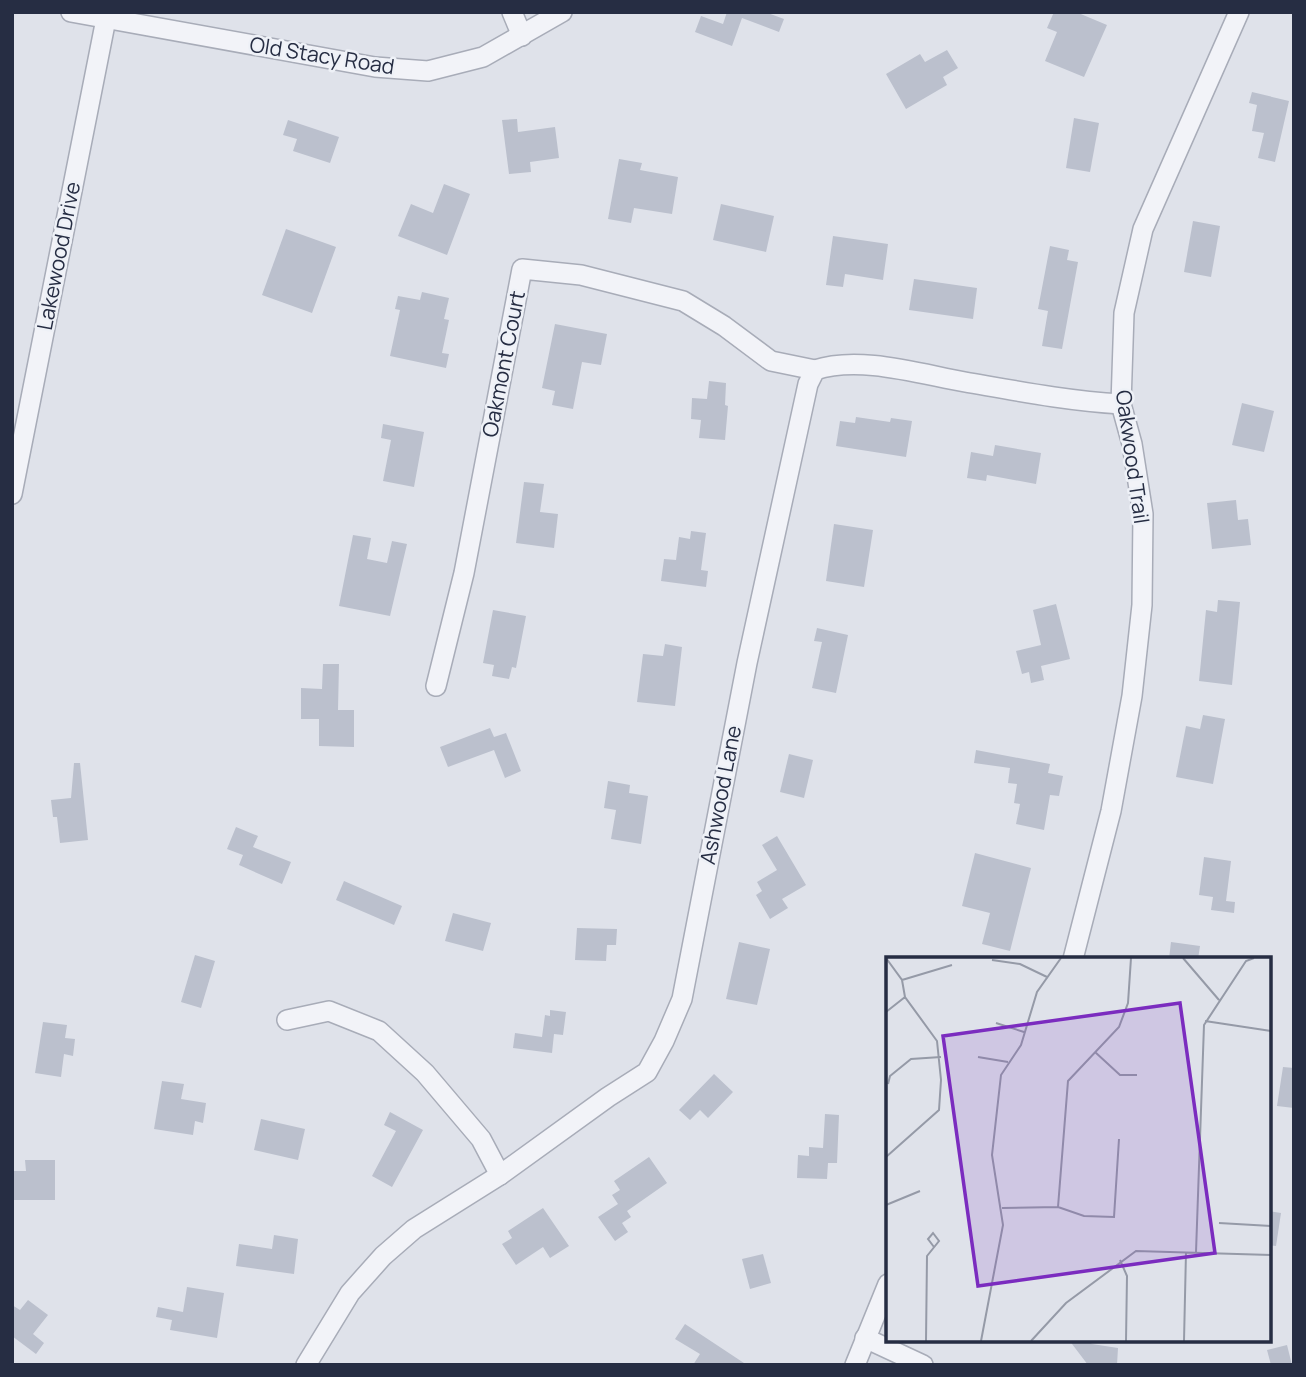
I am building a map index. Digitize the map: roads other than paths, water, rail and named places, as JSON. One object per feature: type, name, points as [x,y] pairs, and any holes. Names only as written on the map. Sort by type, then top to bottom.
[{"type":"street","name":"Old Stacy Road","points":[[71,12],[106,19],[161,21],[375,67],[428,71],[483,57],[562,12]]},
{"type":"street","points":[[512,12],[522,36]]},
{"type":"street","name":"Oakwood Trail","points":[[1074,957],[1111,811],[1132,696],[1142,605],[1143,514],[1132,444],[1121,404],[1124,313],[1143,229],[1239,12]]},
{"type":"street","name":"Lakewood Drive","points":[[12,494],[106,19]]},
{"type":"street","name":"Oakmont Court","points":[[436,686],[464,573],[522,269],[581,275],[682,301],[724,326],[771,360],[792,367],[815,370]]},
{"type":"street","points":[[815,370],[833,364],[884,367],[1071,401],[1121,404]]},
{"type":"street","name":"Ashwood Lane","points":[[306,1365],[350,1293],[383,1256],[414,1229],[500,1175],[647,1072],[664,1041],[682,999],[747,663],[808,384],[815,370]]},
{"type":"street","points":[[287,1020],[329,1011],[379,1031],[425,1073],[481,1139],[500,1175]]},
{"type":"street","points":[[855,1365],[886,1289]]},
{"type":"street","points":[[865,1338],[923,1365]]}]
